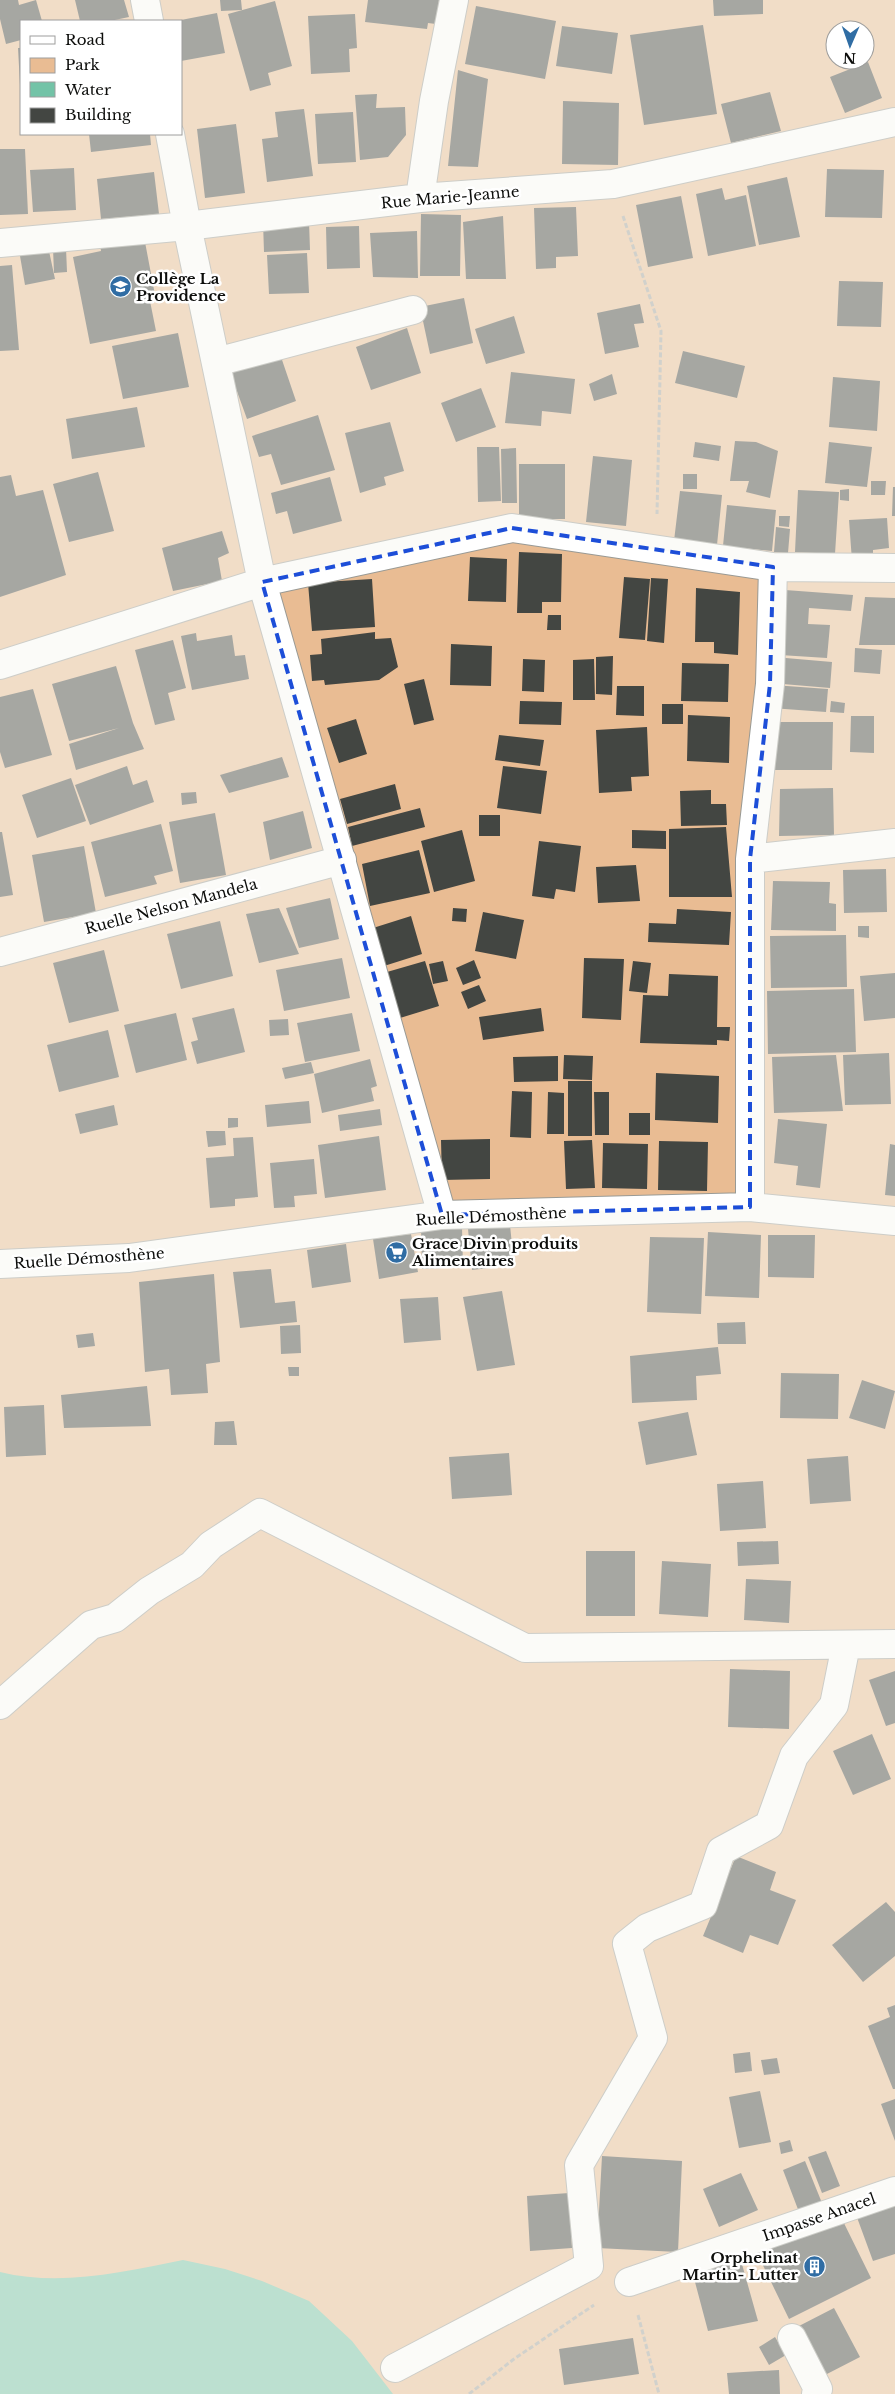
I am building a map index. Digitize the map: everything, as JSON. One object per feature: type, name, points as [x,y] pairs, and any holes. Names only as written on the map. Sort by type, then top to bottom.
[{"type":"street","points":[[145,0],[149,20]]},
{"type":"street","points":[[420,198],[434,102],[454,0]]},
{"type":"street","name":"Rue Marie-Jeanne","points":[[0,242],[187,226],[420,198],[613,184],[895,122]]},
{"type":"street","points":[[170,135],[187,226],[262,582],[442,1215]]},
{"type":"street","points":[[216,362],[413,310]]},
{"type":"street","points":[[0,665],[262,582],[512,528],[773,567],[895,568]]},
{"type":"street","points":[[750,1207],[750,859],[770,684],[773,567]]},
{"type":"street","points":[[750,859],[895,843]]},
{"type":"street","name":"Ruelle Nelson Mandela","points":[[0,952],[342,860]]},
{"type":"street","name":"Ruelle Démosthène","points":[[0,1264],[129,1258],[442,1215],[750,1207],[895,1221]]},
{"type":"street","points":[[0,1704],[91,1624],[115,1618],[149,1591],[192,1565],[211,1545],[260,1513],[525,1648],[895,1644]]},
{"type":"street","points":[[395,2368],[589,2266],[579,2165],[654,2038],[627,1944],[647,1928],[703,1905],[721,1851],[769,1825],[794,1756],[834,1705],[846,1645]]},
{"type":"street","name":"Impasse Anacel","points":[[630,2282],[895,2191]]},
{"type":"street","points":[[792,2338],[818,2389],[816,2394]]},
{"type":"path","points":[[613,184],[661,331],[656,550]]},
{"type":"path","points":[[470,2394],[514,2359],[630,2282],[659,2394]]},
{"type":"highlighted area","points":[[512,528],[773,567],[770,684],[750,859],[750,1207],[442,1215],[262,582]]},
{"type":"green space","points":[[0,0],[895,0],[895,2394],[0,2394]]},
{"type":"water","points":[[183,2260],[225,2269],[262,2281],[309,2301],[352,2341],[393,2394],[0,2394],[0,2272],[46,2278],[69,2278],[114,2273]]},
{"type":"building","points":[[0,0],[18,0],[19,5],[36,0],[42,20],[20,20],[20,40],[6,44],[0,19]]},
{"type":"building","points":[[75,0],[124,0],[129,17],[115,20],[80,20]]},
{"type":"building","points":[[220,0],[241,0],[242,10],[221,11]]},
{"type":"building","points":[[368,0],[439,0],[436,24],[428,23],[427,29],[365,22]]},
{"type":"building","points":[[713,0],[763,0],[763,14],[714,16]]},
{"type":"building","points":[[275,1],[292,66],[268,73],[271,85],[250,91],[228,14]]},
{"type":"building","points":[[476,6],[556,21],[545,79],[465,64]]},
{"type":"building","points":[[217,13],[225,53],[182,61],[181,20]]},
{"type":"building","points":[[355,14],[357,48],[349,49],[350,72],[311,74],[308,16]]},
{"type":"building","points":[[703,25],[717,114],[644,125],[630,35]]},
{"type":"building","points":[[562,26],[618,33],[612,74],[556,66]]},
{"type":"building","points":[[18,48],[20,48],[20,85]]},
{"type":"building","points":[[458,70],[488,79],[478,167],[448,166]]},
{"type":"building","points":[[848,70],[871,70],[882,98],[845,113],[830,77]]},
{"type":"building","points":[[770,92],[781,131],[731,143],[721,104]]},
{"type":"building","points":[[377,94],[376,108],[405,107],[406,135],[388,157],[360,160],[355,95]]},
{"type":"building","points":[[563,101],[619,103],[618,165],[562,164]]},
{"type":"building","points":[[304,109],[313,176],[267,182],[262,139],[278,137],[275,112]]},
{"type":"building","points":[[353,112],[356,162],[318,164],[315,114]]},
{"type":"building","points":[[236,124],[245,193],[205,198],[197,129]]},
{"type":"building","points":[[89,135],[150,135],[151,145],[91,152]]},
{"type":"building","points":[[0,149],[25,149],[28,214],[0,215]]},
{"type":"building","points":[[74,168],[76,210],[33,212],[30,170]]},
{"type":"building","points":[[827,169],[884,170],[882,218],[825,217]]},
{"type":"building","points":[[154,172],[159,214],[101,219],[97,179]]},
{"type":"building","points":[[787,177],[800,237],[759,245],[747,186]]},
{"type":"building","points":[[722,188],[725,200],[746,195],[756,246],[708,256],[696,194]]},
{"type":"building","points":[[681,196],[693,258],[648,267],[636,205]]},
{"type":"building","points":[[576,207],[578,256],[556,257],[556,268],[536,269],[534,208]]},
{"type":"building","points":[[421,214],[461,215],[460,276],[420,276]]},
{"type":"building","points":[[503,216],[506,279],[466,279],[463,222]]},
{"type":"building","points":[[309,221],[310,250],[264,252],[263,222]]},
{"type":"building","points":[[359,226],[360,268],[327,269],[326,227]]},
{"type":"building","points":[[417,231],[418,278],[373,277],[370,233]]},
{"type":"building","points":[[117,235],[119,247],[145,242],[155,295],[149,296],[156,331],[90,344],[73,257],[101,251],[99,238]]},
{"type":"building","points":[[53,248],[66,248],[67,272],[54,273]]},
{"type":"building","points":[[49,251],[55,279],[25,285],[20,256]]},
{"type":"building","points":[[307,253],[309,293],[269,294],[267,255]]},
{"type":"building","points":[[12,265],[19,350],[0,351],[0,266]]},
{"type":"building","points":[[839,281],[883,282],[881,327],[837,326]]},
{"type":"building","points":[[464,298],[473,343],[430,354],[420,307]]},
{"type":"building","points":[[640,304],[644,323],[634,324],[639,347],[605,354],[597,313]]},
{"type":"building","points":[[514,316],[525,353],[486,364],[475,329]]},
{"type":"building","points":[[407,328],[421,373],[371,390],[356,347]]},
{"type":"building","points":[[178,333],[189,387],[123,399],[112,346]]},
{"type":"building","points":[[683,351],[745,366],[737,398],[675,383]]},
{"type":"building","points":[[280,354],[296,401],[247,419],[230,372]]},
{"type":"building","points":[[511,372],[575,379],[571,414],[542,411],[541,426],[505,423]]},
{"type":"building","points":[[612,374],[617,394],[594,401],[589,384]]},
{"type":"building","points":[[833,377],[880,381],[877,431],[829,427]]},
{"type":"building","points":[[481,388],[496,427],[456,442],[441,403]]},
{"type":"building","points":[[137,407],[145,447],[72,459],[66,419]]},
{"type":"building","points":[[318,415],[335,470],[281,485],[271,454],[259,457],[252,436]]},
{"type":"building","points":[[390,422],[404,471],[384,477],[386,485],[360,493],[345,433]]},
{"type":"building","points":[[735,441],[756,442],[778,451],[770,498],[746,492],[749,481],[730,481]]},
{"type":"building","points":[[695,442],[721,446],[719,461],[693,457]]},
{"type":"building","points":[[829,442],[872,447],[867,487],[825,483]]},
{"type":"building","points":[[477,447],[499,447],[501,501],[478,502]]},
{"type":"building","points":[[516,448],[517,503],[502,503],[501,449]]},
{"type":"building","points":[[593,456],[632,460],[626,526],[586,522]]},
{"type":"building","points":[[519,464],[565,464],[565,519],[519,519]]},
{"type":"building","points":[[98,472],[114,531],[69,542],[53,484]]},
{"type":"building","points":[[683,474],[697,474],[697,489],[683,489]]},
{"type":"building","points":[[11,475],[16,496],[43,490],[66,575],[0,597],[0,477]]},
{"type":"building","points":[[330,477],[342,521],[293,534],[287,511],[276,514],[271,493]]},
{"type":"building","points":[[871,481],[886,481],[885,495],[871,495]]},
{"type":"building","points":[[893,487],[895,487],[895,516],[892,516]]},
{"type":"building","points":[[849,489],[849,501],[840,500],[840,490]]},
{"type":"building","points":[[798,490],[839,492],[835,554],[795,552]]},
{"type":"building","points":[[680,491],[722,495],[717,545],[674,541]]},
{"type":"building","points":[[727,505],[776,510],[772,551],[723,546]]},
{"type":"building","points":[[779,516],[790,516],[789,527],[779,526]]},
{"type":"building","points":[[887,518],[889,548],[873,550],[873,560],[852,561],[849,520]]},
{"type":"building","points":[[776,527],[790,529],[788,553],[774,552]]},
{"type":"building","points":[[222,531],[229,553],[218,558],[222,581],[173,591],[162,548]]},
{"type":"building","points":[[519,552],[562,554],[561,602],[542,602],[542,613],[517,613]]},
{"type":"building","points":[[470,557],[507,559],[506,602],[468,601]]},
{"type":"building","points":[[624,577],[650,579],[645,640],[619,638]]},
{"type":"building","points":[[651,578],[668,579],[664,643],[647,641]]},
{"type":"building","points":[[372,579],[375,627],[312,631],[308,583]]},
{"type":"building","points":[[696,588],[740,592],[738,655],[714,653],[714,642],[695,642]]},
{"type":"building","points":[[785,590],[853,595],[851,611],[809,608],[808,624],[830,625],[827,658],[780,655]]},
{"type":"building","points":[[865,597],[895,598],[895,645],[859,645]]},
{"type":"building","points":[[548,615],[561,615],[561,630],[547,630]]},
{"type":"building","points":[[375,632],[375,639],[391,638],[398,667],[379,680],[325,685],[324,680],[312,681],[310,655],[322,654],[321,639]]},
{"type":"building","points":[[196,633],[197,641],[232,635],[235,656],[245,655],[249,679],[192,690],[181,636]]},
{"type":"building","points":[[173,640],[186,688],[168,693],[175,720],[155,725],[135,650]]},
{"type":"building","points":[[451,644],[492,646],[491,686],[450,685]]},
{"type":"building","points":[[855,648],[882,650],[880,674],[854,672]]},
{"type":"building","points":[[613,656],[612,695],[596,694],[596,657]]},
{"type":"building","points":[[774,657],[832,662],[830,688],[771,683]]},
{"type":"building","points":[[523,659],[545,660],[544,692],[522,691]]},
{"type":"building","points":[[594,659],[595,700],[573,700],[573,660]]},
{"type":"building","points":[[682,663],[729,664],[728,702],[681,701]]},
{"type":"building","points":[[116,666],[133,723],[144,749],[76,770],[69,744],[119,728],[69,741],[52,684]]},
{"type":"building","points":[[424,679],[434,720],[414,725],[404,684]]},
{"type":"building","points":[[773,685],[828,689],[826,712],[771,708]]},
{"type":"building","points":[[617,686],[644,686],[644,716],[616,715]]},
{"type":"building","points":[[33,689],[52,755],[5,768],[0,752],[0,697]]},
{"type":"building","points":[[520,701],[562,702],[561,725],[519,724]]},
{"type":"building","points":[[831,701],[845,703],[844,713],[830,712]]},
{"type":"building","points":[[662,704],[683,704],[683,724],[662,724]]},
{"type":"building","points":[[688,715],[730,717],[729,763],[687,761]]},
{"type":"building","points":[[851,716],[874,716],[874,753],[850,752]]},
{"type":"building","points":[[356,719],[367,754],[339,763],[327,728]]},
{"type":"building","points":[[772,722],[833,722],[832,770],[773,770]]},
{"type":"building","points":[[647,727],[649,776],[631,777],[632,791],[599,793],[596,730]]},
{"type":"building","points":[[499,735],[544,740],[540,766],[495,760]]},
{"type":"building","points":[[282,757],[289,777],[229,793],[220,775]]},
{"type":"building","points":[[127,766],[133,785],[147,780],[154,802],[90,825],[75,785]]},
{"type":"building","points":[[503,766],[547,771],[541,814],[497,808]]},
{"type":"building","points":[[71,778],[86,821],[37,838],[22,795]]},
{"type":"building","points":[[395,784],[401,809],[347,824],[340,799]]},
{"type":"building","points":[[833,788],[834,835],[779,836],[780,789]]},
{"type":"building","points":[[711,790],[711,804],[726,804],[727,825],[681,826],[680,791]]},
{"type":"building","points":[[196,792],[197,803],[182,805],[181,793]]},
{"type":"building","points":[[420,808],[425,827],[352,846],[348,827]]},
{"type":"building","points":[[303,811],[312,848],[270,860],[263,822]]},
{"type":"building","points":[[215,813],[226,875],[180,883],[169,822]]},
{"type":"building","points":[[479,815],[500,815],[500,836],[479,836]]},
{"type":"building","points":[[161,824],[173,871],[154,876],[157,884],[105,897],[91,842]]},
{"type":"building","points":[[726,827],[732,897],[669,897],[669,829]]},
{"type":"building","points":[[462,830],[475,881],[434,892],[421,841]]},
{"type":"building","points":[[632,830],[666,831],[666,849],[632,848]]},
{"type":"building","points":[[0,832],[2,832],[13,895],[0,897]]},
{"type":"building","points":[[539,841],[581,846],[575,892],[556,889],[554,899],[532,896]]},
{"type":"building","points":[[84,846],[96,913],[44,922],[32,855]]},
{"type":"building","points":[[419,850],[430,893],[370,906],[362,864]]},
{"type":"building","points":[[636,865],[640,901],[598,903],[596,867]]},
{"type":"building","points":[[886,869],[887,912],[844,913],[843,870]]},
{"type":"building","points":[[773,881],[830,882],[829,903],[836,904],[836,931],[771,930]]},
{"type":"building","points":[[330,898],[339,939],[299,948],[286,908]]},
{"type":"building","points":[[279,908],[299,954],[259,963],[246,914]]},
{"type":"building","points":[[453,908],[467,909],[466,922],[452,921]]},
{"type":"building","points":[[677,909],[731,912],[729,945],[648,942],[649,923],[676,924]]},
{"type":"building","points":[[483,912],[524,920],[516,959],[475,951]]},
{"type":"building","points":[[411,916],[422,954],[384,966],[373,928]]},
{"type":"building","points":[[220,921],[233,976],[181,989],[167,934]]},
{"type":"building","points":[[858,926],[869,926],[869,938],[858,937]]},
{"type":"building","points":[[846,935],[847,987],[771,988],[770,936]]},
{"type":"building","points":[[104,950],[119,1011],[69,1023],[53,963]]},
{"type":"building","points":[[342,958],[350,998],[284,1011],[276,970]]},
{"type":"building","points":[[584,958],[624,959],[621,1020],[582,1018]]},
{"type":"building","points":[[474,960],[481,978],[463,985],[456,968]]},
{"type":"building","points":[[425,961],[439,1006],[400,1018],[387,972]]},
{"type":"building","points":[[443,961],[448,981],[433,984],[429,964]]},
{"type":"building","points":[[633,961],[651,963],[647,993],[629,991]]},
{"type":"building","points":[[895,973],[895,1018],[864,1021],[860,976]]},
{"type":"building","points":[[669,974],[718,976],[717,1027],[730,1027],[729,1041],[717,1040],[717,1045],[640,1043],[643,995],[668,996]]},
{"type":"building","points":[[479,985],[486,1001],[468,1009],[461,992]]},
{"type":"building","points":[[854,989],[856,1052],[768,1054],[767,991]]},
{"type":"building","points":[[234,1008],[245,1052],[197,1064],[191,1042],[198,1040],[192,1018]]},
{"type":"building","points":[[541,1008],[544,1031],[483,1040],[479,1017]]},
{"type":"building","points":[[176,1013],[187,1060],[136,1073],[124,1025]]},
{"type":"building","points":[[352,1013],[360,1051],[305,1062],[297,1023]]},
{"type":"building","points":[[288,1019],[289,1035],[270,1036],[269,1020]]},
{"type":"building","points":[[108,1030],[119,1077],[59,1092],[47,1045]]},
{"type":"building","points":[[889,1053],[891,1104],[845,1105],[843,1055]]},
{"type":"building","points":[[564,1055],[593,1056],[592,1080],[563,1079]]},
{"type":"building","points":[[836,1055],[843,1111],[774,1113],[772,1057]]},
{"type":"building","points":[[558,1056],[558,1081],[514,1082],[513,1057]]},
{"type":"building","points":[[370,1059],[377,1086],[371,1088],[374,1101],[322,1113],[314,1074]]},
{"type":"building","points":[[311,1062],[314,1073],[285,1079],[282,1068]]},
{"type":"building","points":[[656,1073],[719,1076],[718,1123],[655,1120]]},
{"type":"building","points":[[568,1081],[592,1081],[592,1136],[568,1136]]},
{"type":"building","points":[[512,1091],[532,1092],[531,1138],[510,1137]]},
{"type":"building","points":[[548,1092],[564,1093],[564,1134],[547,1134]]},
{"type":"building","points":[[594,1092],[609,1092],[609,1135],[595,1135]]},
{"type":"building","points":[[309,1101],[311,1123],[267,1127],[265,1105]]},
{"type":"building","points":[[114,1105],[118,1125],[80,1134],[75,1114]]},
{"type":"building","points":[[380,1109],[382,1125],[340,1131],[338,1115]]},
{"type":"building","points":[[629,1113],[650,1113],[650,1135],[629,1135]]},
{"type":"building","points":[[228,1118],[238,1118],[238,1127],[228,1128]]},
{"type":"building","points":[[778,1119],[827,1124],[820,1188],[796,1185],[798,1166],[774,1163]]},
{"type":"building","points":[[206,1131],[225,1131],[226,1145],[208,1147]]},
{"type":"building","points":[[379,1136],[386,1190],[325,1198],[318,1145]]},
{"type":"building","points":[[253,1137],[258,1197],[235,1199],[235,1206],[210,1208],[206,1158],[234,1156],[233,1138]]},
{"type":"building","points":[[490,1139],[490,1179],[442,1180],[441,1140]]},
{"type":"building","points":[[592,1140],[595,1188],[566,1189],[564,1141]]},
{"type":"building","points":[[659,1141],[708,1142],[707,1191],[658,1190]]},
{"type":"building","points":[[603,1143],[648,1144],[647,1189],[602,1188]]},
{"type":"building","points":[[890,1144],[895,1145],[895,1196],[885,1195]]},
{"type":"building","points":[[314,1159],[317,1194],[294,1196],[295,1207],[274,1208],[270,1163]]},
{"type":"building","points":[[510,1225],[514,1265],[472,1270],[468,1229]]},
{"type":"building","points":[[462,1227],[463,1267],[422,1269],[421,1228]]},
{"type":"building","points":[[708,1232],[761,1235],[759,1298],[705,1296]]},
{"type":"building","points":[[411,1234],[418,1272],[379,1279],[373,1239]]},
{"type":"building","points":[[768,1235],[815,1235],[814,1278],[768,1277]]},
{"type":"building","points":[[650,1237],[704,1238],[701,1314],[647,1312]]},
{"type":"building","points":[[346,1244],[351,1282],[312,1288],[307,1250]]},
{"type":"building","points":[[271,1269],[275,1303],[295,1301],[297,1322],[240,1328],[233,1272]]},
{"type":"building","points":[[214,1274],[220,1362],[206,1364],[208,1393],[171,1395],[169,1369],[145,1372],[139,1282]]},
{"type":"building","points":[[502,1291],[515,1365],[477,1371],[463,1297]]},
{"type":"building","points":[[438,1297],[441,1340],[404,1343],[400,1299]]},
{"type":"building","points":[[745,1322],[746,1344],[718,1344],[717,1323]]},
{"type":"building","points":[[300,1325],[301,1353],[281,1354],[280,1326]]},
{"type":"building","points":[[93,1333],[95,1346],[78,1348],[76,1335]]},
{"type":"building","points":[[718,1347],[721,1374],[696,1376],[697,1400],[632,1403],[630,1356]]},
{"type":"building","points":[[288,1367],[299,1367],[299,1376],[289,1376]]},
{"type":"building","points":[[781,1373],[839,1374],[838,1419],[780,1418]]},
{"type":"building","points":[[862,1380],[895,1391],[885,1429],[849,1418]]},
{"type":"building","points":[[147,1386],[151,1426],[64,1428],[61,1395]]},
{"type":"building","points":[[44,1405],[46,1455],[6,1457],[4,1407]]},
{"type":"building","points":[[688,1412],[697,1455],[646,1465],[638,1422]]},
{"type":"building","points":[[234,1421],[237,1445],[214,1445],[215,1422]]},
{"type":"building","points":[[509,1453],[512,1495],[452,1499],[449,1457]]},
{"type":"building","points":[[848,1456],[851,1501],[810,1504],[807,1459]]},
{"type":"building","points":[[763,1481],[766,1528],[720,1531],[717,1484]]},
{"type":"building","points":[[778,1541],[779,1564],[738,1566],[737,1542]]},
{"type":"building","points":[[586,1551],[635,1551],[635,1616],[586,1616]]},
{"type":"building","points":[[662,1561],[711,1564],[708,1617],[659,1614]]},
{"type":"building","points":[[746,1579],[791,1581],[789,1623],[744,1620]]},
{"type":"building","points":[[730,1669],[790,1671],[789,1729],[728,1727]]},
{"type":"building","points":[[895,1671],[895,1723],[886,1726],[869,1680]]},
{"type":"building","points":[[872,1734],[891,1779],[853,1795],[833,1751]]},
{"type":"building","points":[[736,1856],[776,1872],[770,1890],[796,1900],[778,1945],[750,1935],[743,1953],[703,1936]]},
{"type":"building","points":[[886,1902],[895,1912],[895,1956],[863,1982],[832,1945]]},
{"type":"building","points":[[895,2005],[895,2089],[893,2089],[868,2026],[890,2017],[887,2008]]},
{"type":"building","points":[[750,2052],[752,2071],[735,2073],[733,2054]]},
{"type":"building","points":[[777,2058],[780,2073],[764,2075],[761,2060]]},
{"type":"building","points":[[760,2091],[771,2142],[739,2148],[729,2097]]},
{"type":"building","points":[[895,2099],[895,2141],[881,2104]]},
{"type":"building","points":[[790,2140],[793,2151],[781,2154],[779,2143]]},
{"type":"building","points":[[826,2151],[840,2186],[822,2193],[808,2157]]},
{"type":"building","points":[[602,2156],[682,2161],[678,2252],[597,2248]]},
{"type":"building","points":[[805,2161],[822,2203],[799,2212],[783,2170]]},
{"type":"building","points":[[741,2173],[758,2210],[719,2227],[703,2189]]},
{"type":"building","points":[[569,2193],[572,2248],[530,2251],[527,2196]]},
{"type":"building","points":[[895,2197],[895,2254],[873,2261],[855,2212]]},
{"type":"building","name":"Orphelinat Martin- Lutter","points":[[839,2213],[871,2278],[789,2319],[757,2253]]},
{"type":"building","points":[[738,2250],[758,2321],[708,2331],[691,2267]]},
{"type":"building","points":[[834,2308],[860,2357],[825,2375],[799,2326]]},
{"type":"building","points":[[775,2337],[786,2355],[769,2365],[759,2347]]},
{"type":"building","points":[[633,2338],[639,2374],[564,2385],[559,2349]]},
{"type":"building","points":[[779,2370],[780,2394],[729,2394],[727,2373]]},
{"type":"place","name":"Collège La Providence","points":[[120,287]]},
{"type":"place","name":"Grace Divin produits Alimentaires","points":[[396,1252]]},
{"type":"place","name":"Orphelinat Martin- Lutter","points":[[814,2266]]}]
